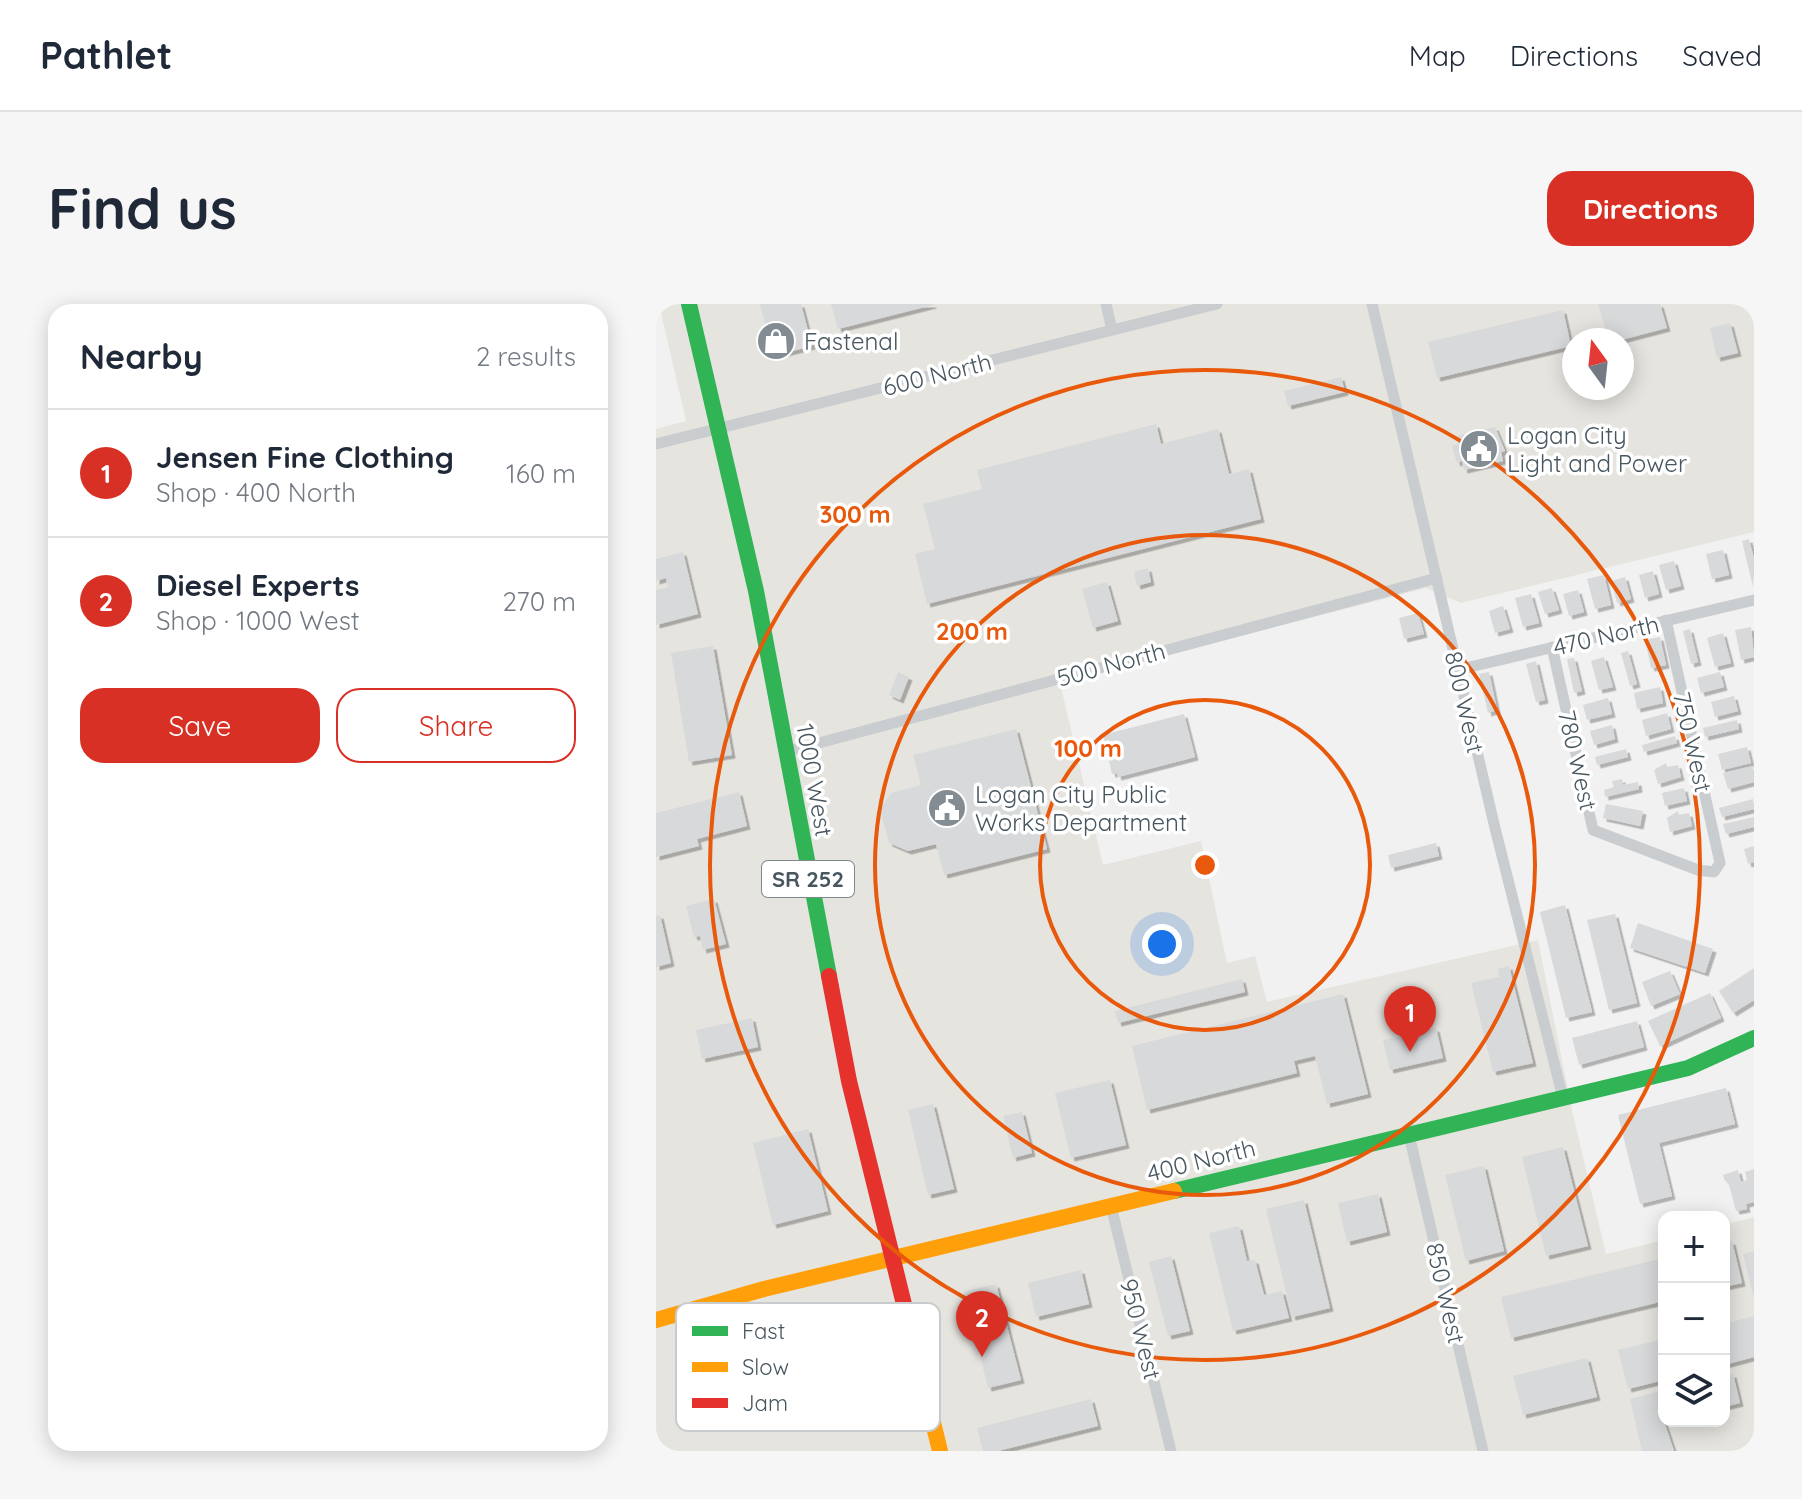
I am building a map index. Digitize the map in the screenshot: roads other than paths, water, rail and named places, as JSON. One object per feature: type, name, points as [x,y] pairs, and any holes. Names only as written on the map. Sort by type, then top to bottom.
[{"type":"main road","name":"1000 West","points":[[689,304],[756,591],[849,1081],[904,1303]]},
{"type":"main road","name":"400 North","points":[[715,1303],[1688,1068],[1754,1038]]},
{"type":"main road","name":"400 North","points":[[656,1320],[676,1314]]},
{"type":"main road","name":"1000 West","points":[[935,1431],[940,1451]]},
{"type":"street","points":[[1106,304],[1112,330]]},
{"type":"street","name":"600 North","points":[[656,444],[1217,304]]},
{"type":"street","name":"800 West","points":[[1372,304],[1457,670],[1563,1098]]},
{"type":"street","name":"500 North","points":[[785,752],[1437,578]]},
{"type":"street","name":"470 North","points":[[1457,670],[1754,600]]},
{"type":"street","name":"750 West","points":[[1666,620],[1720,863]]},
{"type":"street","name":"780 West","points":[[1552,647],[1593,830],[1698,870],[1714,872],[1720,863]]},
{"type":"street","name":"850 West","points":[[1409,1135],[1483,1451]]},
{"type":"street","name":"950 West","points":[[1111,1206],[1171,1451]]},
{"type":"place","name":"Fastenal","points":[[776,341]]},
{"type":"place","name":"Logan City Light and Power","points":[[1479,449]]},
{"type":"place","name":"Logan City Public Works Department","points":[[947,808]]},
{"type":"place","name":"Jensen Fine Clothing","points":[[1410,1052]]},
{"type":"place","name":"Diesel Experts","points":[[982,1357]]}]
